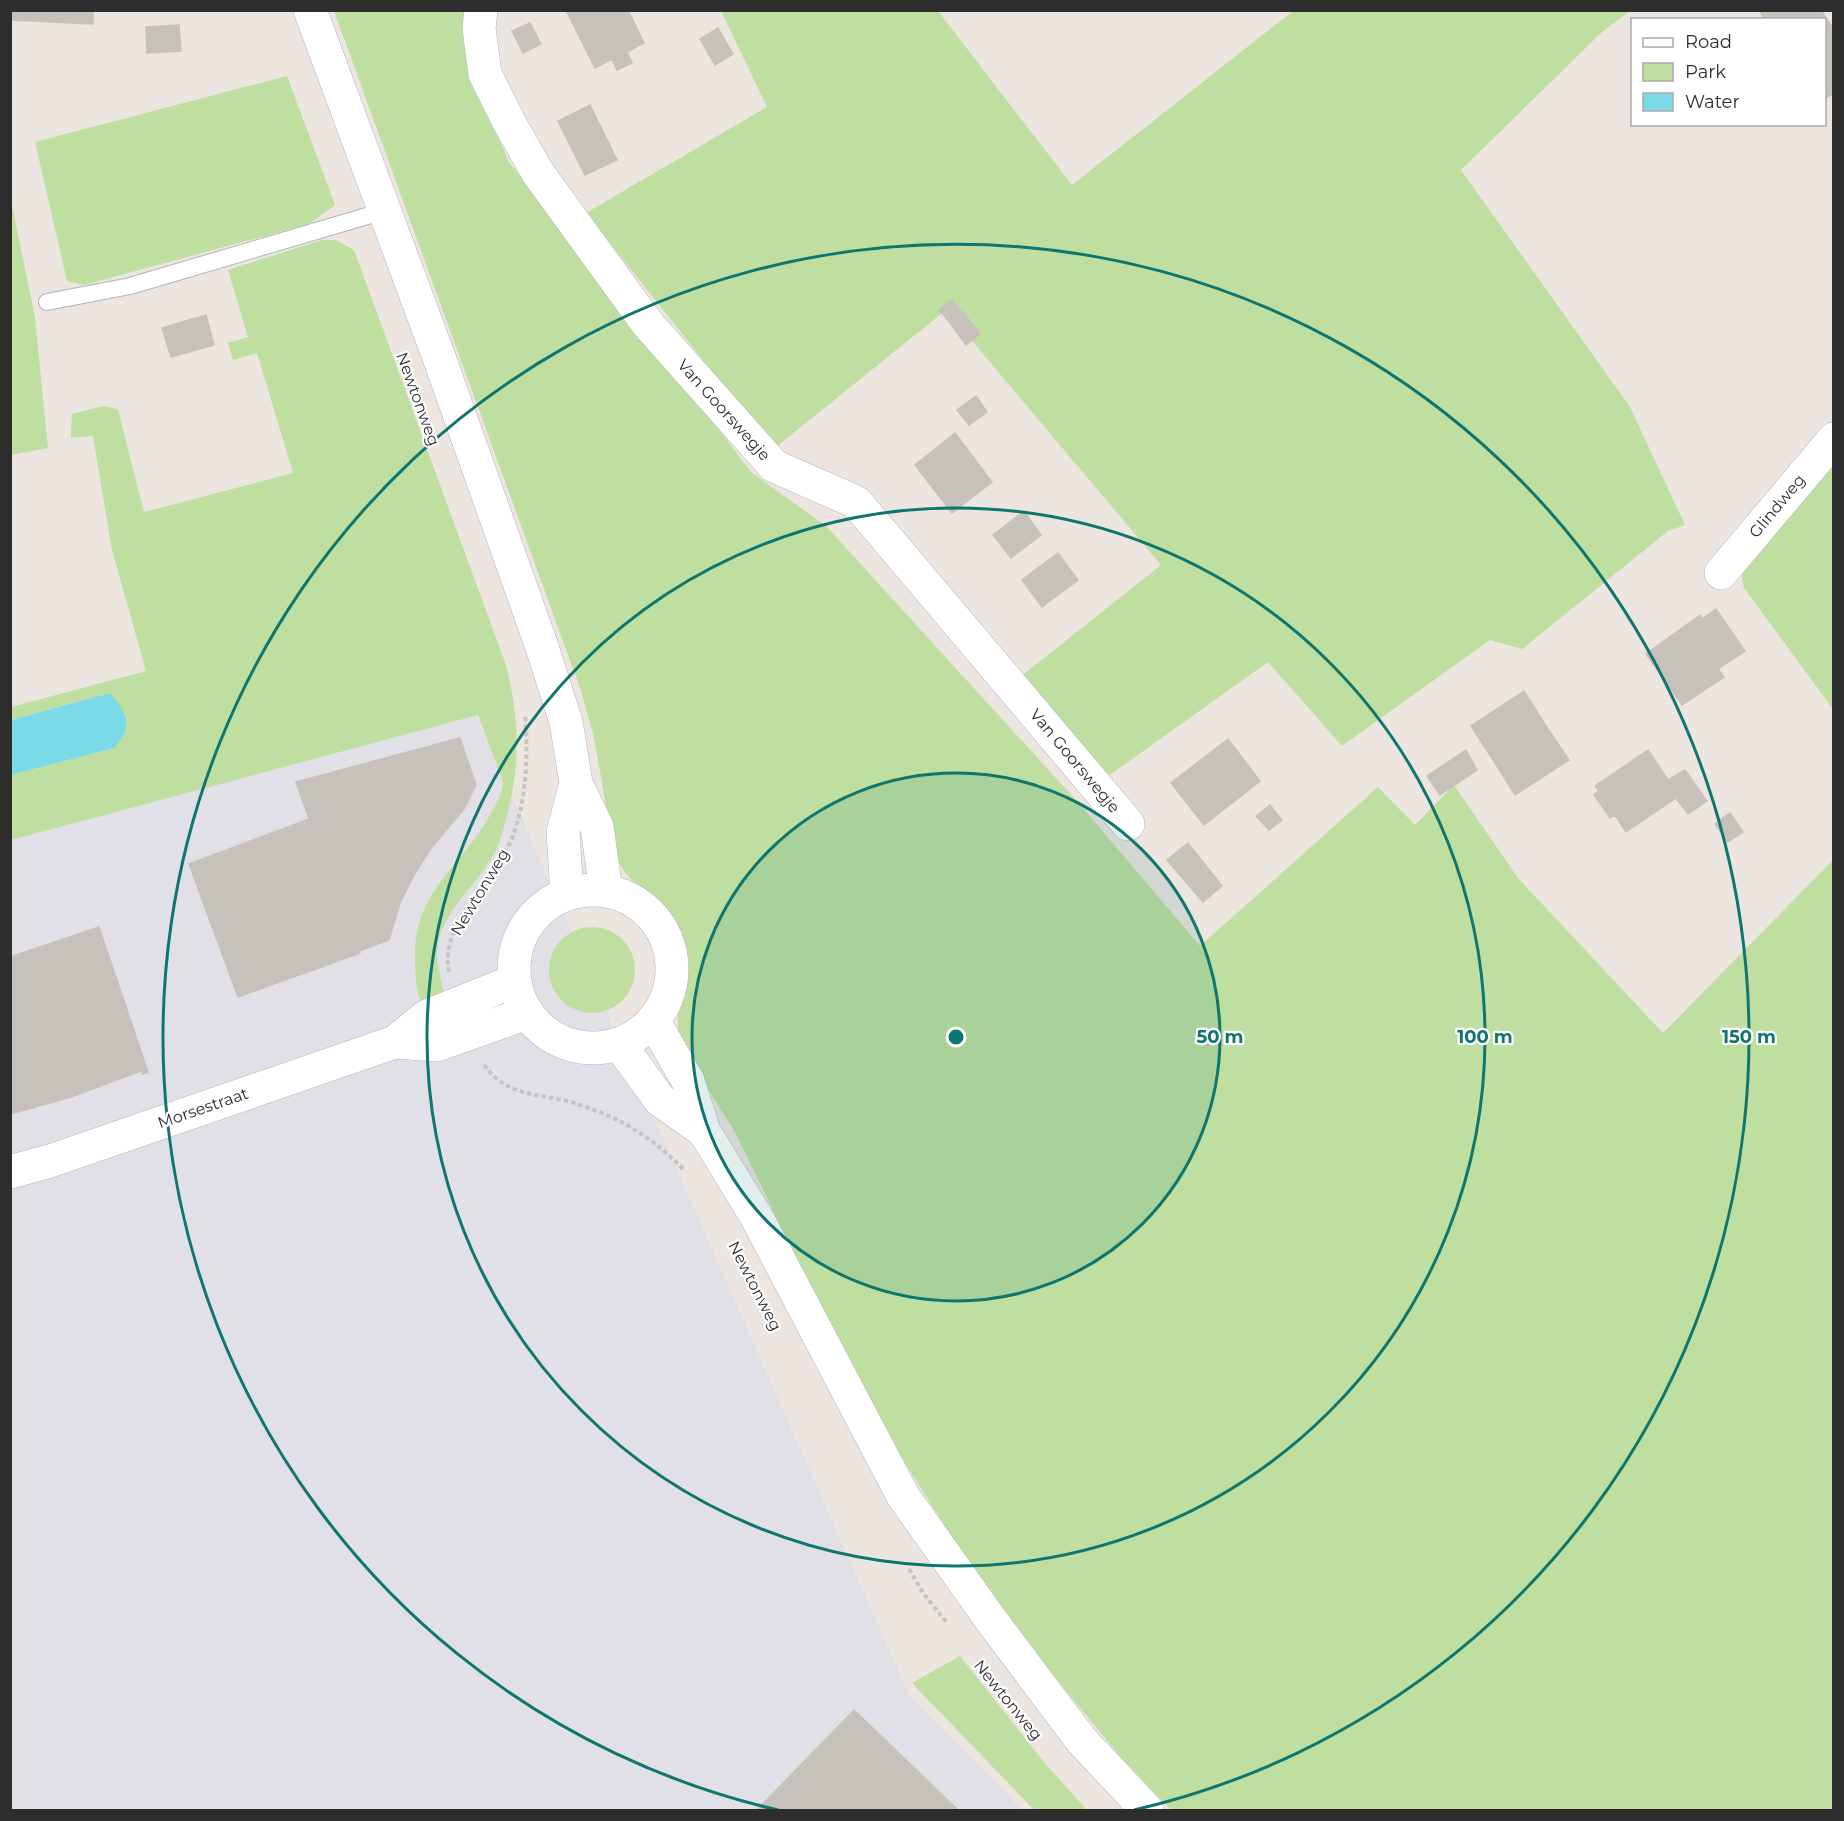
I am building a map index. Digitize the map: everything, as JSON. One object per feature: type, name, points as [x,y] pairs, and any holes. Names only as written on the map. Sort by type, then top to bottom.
[{"type":"main road","name":"Newtonweg","points":[[310,10],[542,647],[566,722],[576,783],[597,827],[606,891]]},
{"type":"main road","name":"Van Goorswegje","points":[[481,10],[479,28],[485,74],[510,124],[538,173],[648,323],[774,466],[856,502],[1128,824]]},
{"type":"main road","name":"Glindweg","points":[[1721,573],[1833,439]]},
{"type":"main road","name":"Newtonweg","points":[[567,894],[562,832],[576,783]]},
{"type":"main road","points":[[586,890],[606,891],[633,900],[654,918],[668,942],[673,970],[668,997],[654,1022],[639,1035],[620,1045],[594,1049],[567,1045],[544,1033],[527,1013],[514,981],[514,959],[520,938],[532,919],[548,904],[567,894],[586,890]]},
{"type":"main road","name":"Morsestraat","points":[[10,1172],[61,1157],[395,1042],[427,1016],[514,981]]},
{"type":"main road","name":"Morsestraat","points":[[395,1042],[437,1045],[527,1013]]},
{"type":"main road","name":"Newtonweg","points":[[654,1022],[688,1081],[704,1131],[756,1216],[903,1496],[991,1620],[1082,1740],[1147,1810]]},
{"type":"main road","name":"Newtonweg","points":[[620,1045],[660,1100],[704,1131]]},
{"type":"lane","points":[[47,302],[130,286],[384,211]]},
{"type":"path","name":"Newtonweg","points":[[457,1002],[448,966],[449,944],[456,926],[502,859],[514,833],[523,800],[528,748],[524,704]]},
{"type":"path","points":[[469,1034],[480,1059],[491,1075],[508,1087],[530,1095],[570,1102],[632,1127],[666,1151],[693,1179]]},
{"type":"path","points":[[906,1563],[923,1593],[953,1631]]},
{"type":"shaded area","points":[[471,704],[909,1695],[1022,1810],[11,1810],[11,830]]},
{"type":"green space","points":[[334,11],[467,11],[490,119],[509,162],[651,340],[751,472],[826,526],[1076,800],[1200,946],[1378,787],[1415,825],[1454,785],[1518,878],[1663,1033],[1833,860],[1833,1810],[1171,1810],[1119,1755],[1034,1652],[952,1537],[905,1463],[838,1344],[735,1132],[683,1050],[678,1034],[678,1014],[688,972],[685,945],[679,928],[666,909],[652,895],[635,884],[615,855],[593,733],[580,688]]},
{"type":"green space","points":[[721,11],[938,11],[1072,185],[1293,11],[1630,11],[1602,32],[1461,170],[1630,407],[1685,525],[1668,531],[1522,649],[1490,640],[1342,746],[1268,662],[1107,777],[1020,677],[1161,565],[946,310],[776,447],[753,423],[586,213],[767,107]]},
{"type":"green space","points":[[287,76],[335,205],[309,224],[84,285],[67,281],[35,142]]},
{"type":"green space","points":[[10,196],[35,317],[48,448],[11,455]]},
{"type":"green space","points":[[322,240],[336,240],[354,250],[506,665],[514,703],[517,740],[515,777],[501,838],[489,863],[452,912],[439,938],[437,958],[444,994],[421,1002],[416,982],[415,961],[422,915],[442,880],[480,831],[502,789],[503,781],[478,715],[11,840],[11,775],[114,748],[110,693],[11,720],[11,707],[146,671],[112,550],[93,436],[71,438],[72,414],[102,406],[118,409],[144,512],[293,473],[257,353],[233,360],[228,343],[248,337],[228,270]]},
{"type":"green space","points":[[1833,464],[1833,709],[1744,588],[1742,577],[1743,564]]},
{"type":"green space","points":[[592,927],[608,931],[622,940],[631,954],[635,970],[631,986],[622,1000],[608,1009],[592,1013],[576,1009],[562,1000],[553,986],[549,970],[553,954],[562,940],[576,931]]},
{"type":"green space","points":[[960,1656],[1043,1761],[1087,1810],[1034,1810],[912,1683]]},
{"type":"water","points":[[110,693],[121,707],[126,720],[124,733],[114,748],[11,775],[11,720]]},
{"type":"building","points":[[10,10],[93,10],[93,24],[10,20]]},
{"type":"building","points":[[566,10],[628,10],[644,43],[627,52],[632,63],[617,70],[612,59],[595,68]]},
{"type":"building","points":[[1759,10],[1821,10],[1834,30],[1834,93],[1826,98],[1826,18],[1764,18]]},
{"type":"building","points":[[530,23],[541,44],[523,53],[512,31]]},
{"type":"building","points":[[179,25],[181,51],[147,53],[146,27]]},
{"type":"building","points":[[718,28],[733,54],[715,65],[700,39]]},
{"type":"building","points":[[590,105],[617,160],[585,175],[558,121]]},
{"type":"building","points":[[952,300],[962,313],[950,323],[939,310]]},
{"type":"building","points":[[963,312],[980,334],[966,345],[950,323]]},
{"type":"building","points":[[206,315],[214,345],[171,357],[162,328]]},
{"type":"building","points":[[976,396],[987,412],[969,425],[957,410]]},
{"type":"building","points":[[955,433],[992,482],[952,513],[915,465]]},
{"type":"building","points":[[1024,511],[1041,535],[1011,558],[993,535]]},
{"type":"building","points":[[1058,553],[1078,580],[1042,607],[1022,580]]},
{"type":"building","points":[[1716,609],[1745,651],[1718,669],[1724,677],[1682,705],[1646,654],[1700,615],[1702,619]]},
{"type":"building","points":[[1524,691],[1546,726],[1493,760],[1471,726]]},
{"type":"building","points":[[1546,726],[1569,760],[1515,795],[1493,760]]},
{"type":"building","points":[[460,738],[476,785],[464,809],[431,848],[414,875],[400,903],[389,940],[359,951],[360,953],[238,997],[189,864],[309,819],[296,782]]},
{"type":"building","points":[[1228,739],[1260,781],[1204,825],[1171,783]]},
{"type":"building","points":[[1466,750],[1477,770],[1440,795],[1427,776]]},
{"type":"building","points":[[1648,750],[1668,780],[1685,770],[1707,801],[1688,814],[1676,798],[1626,832],[1615,815],[1610,818],[1594,795],[1599,791],[1595,786]]},
{"type":"building","points":[[1270,805],[1282,820],[1269,830],[1256,816]]},
{"type":"building","points":[[1730,813],[1743,832],[1728,842],[1715,824]]},
{"type":"building","points":[[1188,843],[1222,886],[1203,902],[1167,860]]},
{"type":"building","points":[[99,927],[148,1072],[143,1074],[141,1071],[71,1097],[10,1114],[10,957]]},
{"type":"building","points":[[854,1710],[958,1810],[757,1810]]}]
